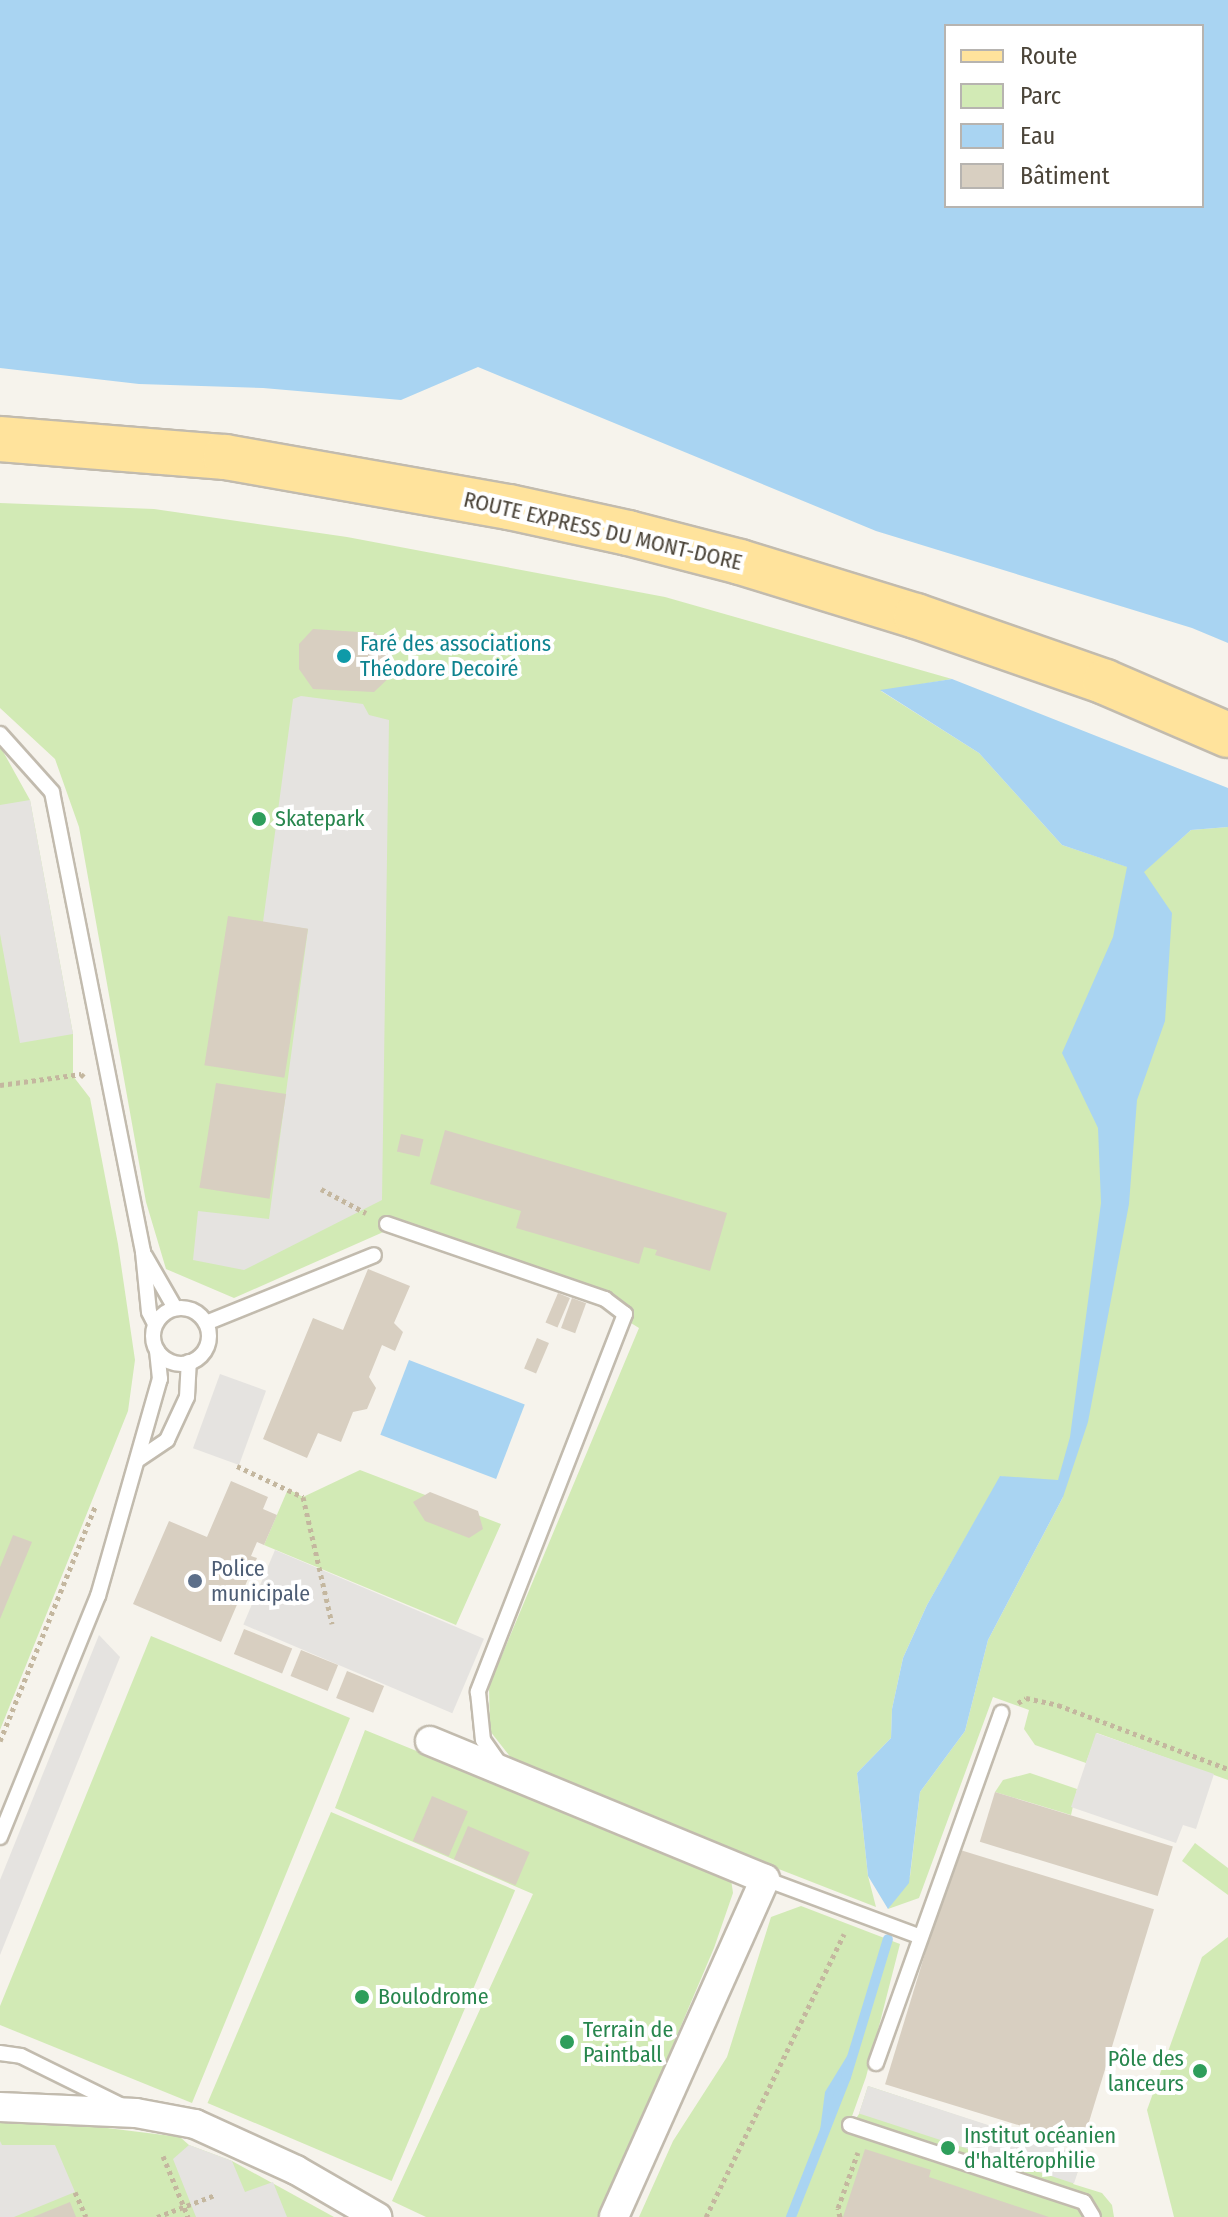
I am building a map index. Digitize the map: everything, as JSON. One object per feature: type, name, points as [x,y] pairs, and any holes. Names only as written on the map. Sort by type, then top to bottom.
[{"type":"main road","name":"ROUTE EXPRESS DU MONT-DORE","points":[[0,439],[225,457],[509,507],[628,533],[740,562],[916,616],[1105,682],[1228,735]]},
{"type":"street","points":[[430,1741],[765,1879],[614,2217]]},
{"type":"street","points":[[0,2107],[136,2113],[195,2124],[296,2170],[377,2217]]},
{"type":"lane","points":[[0,734],[52,792],[143,1252],[149,1312],[155,1324]]},
{"type":"lane","points":[[387,1224],[605,1299],[625,1314],[478,1692],[483,1740],[505,1772]]},
{"type":"lane","points":[[143,1252],[175,1308]]},
{"type":"lane","points":[[206,1323],[374,1255]]},
{"type":"lane","points":[[0,1837],[98,1596],[160,1379],[152,1333],[155,1324],[175,1308],[192,1311],[206,1323],[208,1342],[198,1358],[189,1362],[171,1362],[157,1350]]},
{"type":"lane","points":[[139,1459],[167,1440],[187,1397],[189,1362]]},
{"type":"lane","points":[[876,2063],[1001,1713]]},
{"type":"lane","points":[[765,1879],[921,1937]]},
{"type":"lane","points":[[0,2053],[21,2056],[136,2113]]},
{"type":"lane","points":[[850,2125],[1084,2202],[1093,2217]]},
{"type":"path","points":[[0,1085],[81,1074],[89,1083]]},
{"type":"path","points":[[321,1189],[387,1224]]},
{"type":"path","points":[[237,1466],[303,1497],[332,1624]]},
{"type":"path","points":[[0,1741],[102,1491]]},
{"type":"path","points":[[1001,1713],[1026,1698],[1058,1705],[1228,1769]]},
{"type":"path","points":[[706,2217],[852,1912]]},
{"type":"path","points":[[840,2217],[838,2208],[861,2143]]},
{"type":"path","points":[[163,2156],[188,2217]]},
{"type":"path","points":[[75,2192],[86,2217]]},
{"type":"path","points":[[157,2217],[215,2195]]},
{"type":"green space","points":[[0,503],[154,509],[347,537],[665,597],[952,679],[881,691],[979,753],[1062,845],[1143,872],[1191,830],[1228,827],[1228,1780],[1097,1733],[1086,1763],[1035,1745],[1024,1729],[1029,1710],[993,1697],[919,1898],[888,1909],[910,1876],[920,1792],[965,1731],[988,1640],[1063,1497],[1001,1476],[927,1605],[903,1658],[892,1709],[891,1738],[857,1773],[868,1876],[876,1907],[519,1768],[490,1731],[489,1686],[639,1328],[605,1307],[406,1222],[234,1298],[166,1269],[146,1202],[79,827],[55,759],[0,708]]},
{"type":"green space","points":[[0,746],[30,800],[73,1034],[73,1076],[90,1098],[118,1244],[135,1360],[128,1411],[0,1730]]},
{"type":"green space","points":[[360,1470],[501,1524],[456,1625],[264,1545],[288,1489],[303,1497]]},
{"type":"green space","points":[[151,1636],[350,1718],[192,2103],[0,2025],[0,2006]]},
{"type":"green space","name":"Terrain de Paintball","points":[[365,1730],[731,1879],[733,1893],[714,1948],[600,2217],[426,2217],[392,2201],[533,1894],[335,1808]]},
{"type":"green space","points":[[1030,1773],[1077,1789],[1071,1815],[995,1792],[1003,1780]]},
{"type":"green space","name":"Boulodrome","points":[[331,1812],[515,1890],[392,2181],[208,2103]]},
{"type":"green space","points":[[1195,1843],[1228,1868],[1228,1895],[1182,1861]]},
{"type":"green space","points":[[801,1906],[900,1944],[866,2077],[846,2133],[859,2114],[868,2086],[1083,2157],[1073,2184],[1102,2193],[1112,2205],[1114,2217],[639,2217],[673,2141],[727,2057],[771,1917]]},
{"type":"green space","name":"Pôle des lanceurs","points":[[1228,1937],[1228,2217],[1174,2217],[1147,2110],[1202,1957]]},
{"type":"green space","points":[[18,2117],[180,2137],[189,2145],[232,2161],[334,2217],[0,2217],[0,2123]]},
{"type":"shaded area","points":[[301,696],[363,704],[369,715],[389,720],[382,1200],[244,1270],[193,1260],[198,1211],[269,1219],[308,929],[263,922],[293,699]]},
{"type":"shaded area","points":[[30,800],[73,1034],[20,1043],[0,934],[0,805]]},
{"type":"shaded area","points":[[220,1374],[266,1391],[239,1465],[193,1448]]},
{"type":"shaded area","points":[[275,1550],[484,1639],[452,1713],[243,1625]]},
{"type":"shaded area","points":[[99,1635],[120,1657],[0,1955],[0,1880]]},
{"type":"shaded area","points":[[1096,1733],[1214,1774],[1196,1829],[1183,1825],[1176,1843],[1071,1807]]},
{"type":"shaded area","points":[[868,2086],[1083,2156],[1074,2183],[859,2114]]},
{"type":"shaded area","points":[[0,2141],[2,2145],[55,2145],[75,2192],[14,2217],[0,2217]]},
{"type":"shaded area","points":[[189,2145],[232,2161],[245,2192],[273,2182],[287,2217],[196,2217],[173,2159]]},
{"type":"water","points":[[0,0],[1228,0],[1228,643],[1192,628],[876,531],[478,367],[401,400],[263,388],[139,384],[0,368]]},
{"type":"water","points":[[952,679],[1228,788],[1228,827],[1191,830],[1144,872],[1172,913],[1165,1021],[1137,1100],[1129,1204],[1088,1422],[1063,1497],[988,1640],[965,1731],[920,1792],[909,1883],[888,1909],[868,1876],[857,1773],[891,1738],[892,1709],[903,1658],[927,1605],[1000,1476],[1058,1480],[1070,1437],[1101,1203],[1098,1128],[1062,1053],[1113,937],[1127,867],[1062,845],[979,753],[880,690]]},
{"type":"water","points":[[409,1360],[525,1404],[496,1479],[380,1435]]},
{"type":"water","points":[[860,2035],[846,2077],[817,2154],[825,2092]]},
{"type":"building","name":"Faré des associations Théodore Decoiré","points":[[313,629],[375,633],[389,643],[392,675],[374,692],[313,689],[299,669],[299,644]]},
{"type":"building","points":[[228,916],[308,929],[284,1078],[204,1065]]},
{"type":"building","points":[[216,1083],[286,1094],[270,1199],[199,1188]]},
{"type":"building","points":[[445,1130],[727,1213],[710,1271],[655,1255],[657,1250],[644,1247],[639,1264],[516,1228],[521,1211],[430,1184]]},
{"type":"building","points":[[401,1134],[423,1139],[419,1157],[397,1152]]},
{"type":"building","points":[[368,1269],[410,1286],[394,1323],[403,1332],[395,1351],[382,1345],[369,1377],[376,1388],[367,1409],[353,1412],[341,1442],[318,1433],[307,1458],[263,1439],[313,1318],[343,1330]]},
{"type":"building","points":[[558,1293],[570,1298],[557,1328],[545,1322]]},
{"type":"building","points":[[572,1298],[586,1303],[575,1333],[561,1328]]},
{"type":"building","points":[[537,1338],[549,1343],[536,1373],[524,1368]]},
{"type":"building","name":"Police municipale","points":[[231,1481],[268,1497],[263,1509],[277,1515],[264,1545],[257,1542],[251,1556],[257,1558],[221,1642],[133,1604],[169,1521],[207,1537]]},
{"type":"building","points":[[430,1492],[478,1511],[483,1529],[469,1538],[425,1521],[413,1502]]},
{"type":"building","points":[[13,1535],[32,1542],[0,1619],[0,1567]]},
{"type":"building","points":[[244,1629],[292,1648],[282,1674],[234,1654]]},
{"type":"building","points":[[301,1650],[338,1665],[328,1691],[291,1676]]},
{"type":"building","points":[[347,1671],[384,1686],[373,1713],[336,1698]]},
{"type":"building","points":[[995,1792],[1173,1846],[1158,1896],[980,1842]]},
{"type":"building","points":[[432,1796],[468,1811],[449,1856],[413,1841]]},
{"type":"building","points":[[468,1826],[530,1852],[516,1885],[454,1859]]},
{"type":"building","points":[[957,1849],[1154,1909],[1082,2144],[885,2084]]},
{"type":"building","points":[[865,2149],[931,2170],[929,2177],[1049,2217],[843,2217]]},
{"type":"building","points":[[70,2202],[76,2217],[33,2217]]},
{"type":"waterway","points":[[791,2217],[846,2077],[888,1939]]},
{"type":"place","name":"Faré des associations Théodore Decoiré","points":[[344,656]]},
{"type":"place","name":"Skatepark","points":[[259,819]]},
{"type":"place","name":"Police municipale","points":[[195,1581]]},
{"type":"place","name":"Boulodrome","points":[[362,1997]]},
{"type":"place","name":"Terrain de Paintball","points":[[567,2042]]},
{"type":"place","name":"Pôle des lanceurs","points":[[1200,2071]]},
{"type":"place","name":"Institut océanien d'haltérophilie","points":[[948,2148]]}]
